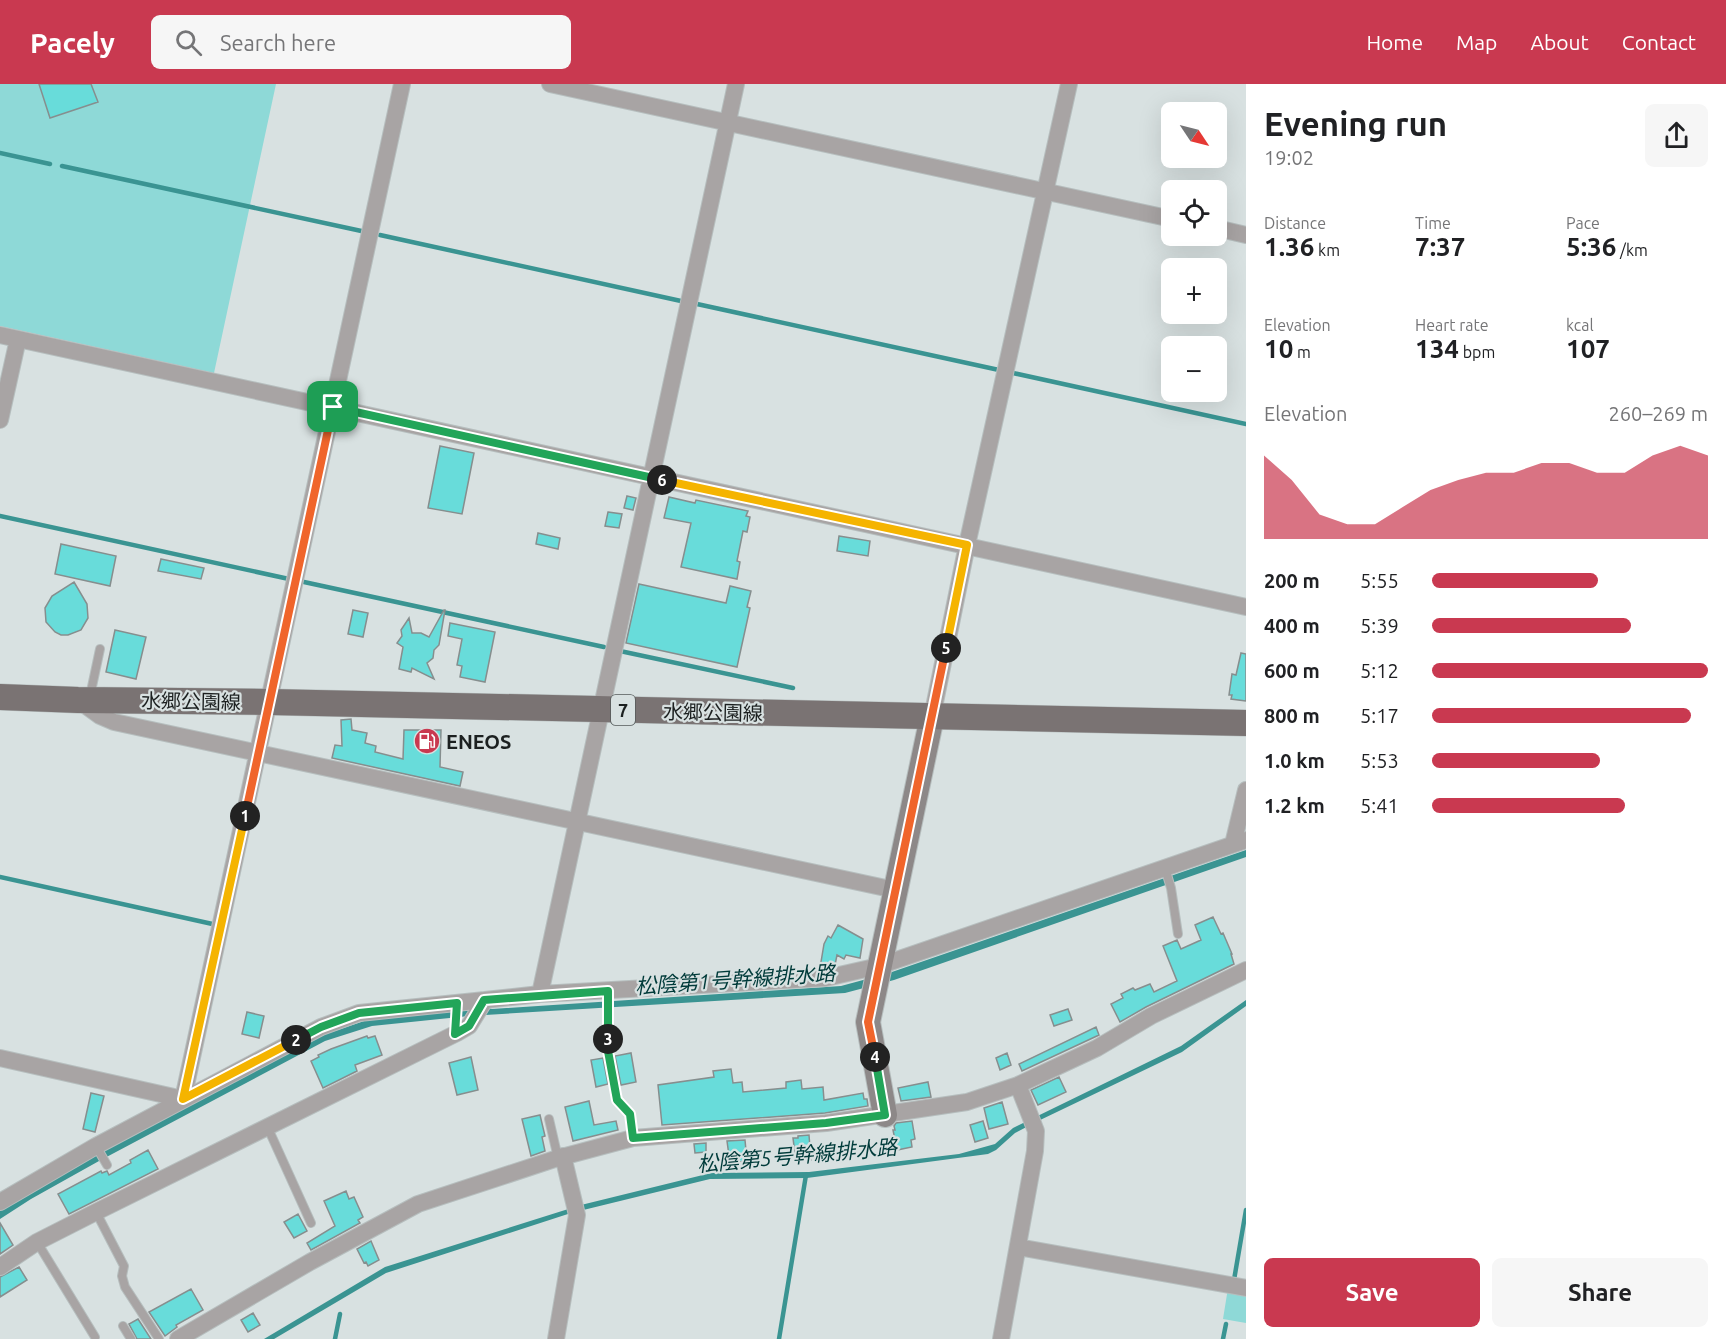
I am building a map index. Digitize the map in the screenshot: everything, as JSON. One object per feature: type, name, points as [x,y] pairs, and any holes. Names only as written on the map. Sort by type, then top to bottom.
[{"type":"main road","name":"水郷公園線","points":[[0,697],[1246,723]]},
{"type":"street","points":[[183,1099],[402,84]]},
{"type":"street","points":[[550,84],[1161,217]]},
{"type":"street","points":[[540,994],[736,84]]},
{"type":"street","points":[[885,1115],[868,1022],[967,545],[1069,84]]},
{"type":"street","points":[[1227,231],[1246,235]]},
{"type":"street","points":[[0,335],[1246,607]]},
{"type":"street","points":[[0,420],[18,339]]},
{"type":"street","points":[[84,700],[100,716],[114,722],[895,890]]},
{"type":"street","points":[[0,1267],[37,1242],[267,1126],[484,1001],[540,994],[608,993],[877,976],[1165,870],[1243,844],[1246,790]]},
{"type":"street","points":[[178,1339],[310,1262],[418,1204],[560,1157],[633,1138],[826,1123],[967,1102],[1018,1085],[1098,1048],[1151,1016],[1246,970]]},
{"type":"street","points":[[0,1202],[101,1155],[183,1099],[339,1020],[359,1013],[459,1017]]},
{"type":"street","points":[[0,1058],[183,1099]]},
{"type":"street","points":[[1000,1339],[1035,1151],[1036,1131],[1018,1085]]},
{"type":"street","points":[[556,1339],[577,1215],[560,1157]]},
{"type":"street","points":[[1018,1247],[1246,1288]]},
{"type":"lane","points":[[84,700],[99,649]]},
{"type":"lane","points":[[1165,870],[1171,888],[1178,934]]},
{"type":"lane","points":[[608,993],[608,1051],[619,1105],[630,1114],[633,1138]]},
{"type":"lane","points":[[549,1119],[560,1157]]},
{"type":"lane","points":[[267,1126],[311,1223]]},
{"type":"lane","points":[[96,1212],[123,1266],[122,1276],[125,1287],[159,1339]]},
{"type":"lane","points":[[37,1242],[95,1337]]},
{"type":"lane","points":[[123,1326],[131,1339]]},
{"type":"shaded area","points":[[0,84],[276,84],[214,373],[0,326]]},
{"type":"shaded area","points":[[1246,850],[1246,857],[894,980],[845,993],[469,1016],[372,1026],[325,1041],[99,1161],[0,1219],[0,1211],[94,1155],[326,1034],[373,1018],[487,1008],[841,986],[889,973]]},
{"type":"shaded area","points":[[1246,1000],[1246,1006],[1182,1052],[1015,1133],[988,1154],[807,1178],[710,1179],[571,1213],[386,1273],[274,1339],[264,1339],[385,1267],[581,1205],[711,1173],[809,1172],[959,1154],[995,1144],[1013,1128],[1181,1046]]},
{"type":"shaded area","points":[[1228,1288],[1246,1291],[1246,1323],[1223,1319]]},
{"type":"building","points":[[39,84],[91,84],[98,102],[50,118]]},
{"type":"building","points":[[440,446],[474,453],[462,514],[428,508]]},
{"type":"building","points":[[627,496],[636,498],[633,510],[624,508]]},
{"type":"building","points":[[669,497],[748,511],[746,516],[750,517],[747,532],[743,531],[737,561],[740,562],[737,579],[681,567],[691,523],[664,518]]},
{"type":"building","points":[[608,512],[622,514],[619,528],[605,526]]},
{"type":"building","points":[[538,533],[560,538],[558,549],[536,544]]},
{"type":"building","points":[[839,536],[870,541],[868,556],[837,551]]},
{"type":"building","points":[[61,544],[116,556],[110,586],[55,574]]},
{"type":"building","points":[[161,559],[204,568],[201,579],[158,571]]},
{"type":"building","points":[[74,582],[87,604],[88,618],[81,630],[61,635],[46,622],[45,608],[52,596]]},
{"type":"building","points":[[639,584],[726,603],[730,586],[751,591],[747,607],[750,608],[737,667],[626,643]]},
{"type":"building","points":[[353,610],[368,613],[363,637],[348,634]]},
{"type":"building","points":[[444,610],[439,645],[434,650],[433,658],[427,663],[434,679],[412,668],[411,672],[399,669],[403,647],[397,643],[402,636],[401,630],[409,618],[412,633],[421,633],[429,637]]},
{"type":"building","points":[[450,623],[495,632],[485,682],[460,677],[462,666],[457,665],[462,639],[448,636]]},
{"type":"building","points":[[115,630],[146,637],[136,679],[106,672]]},
{"type":"building","points":[[1241,653],[1246,654],[1246,701],[1231,699],[1232,695],[1229,695],[1232,674],[1236,675]]},
{"type":"building","points":[[351,719],[352,730],[367,733],[365,743],[376,746],[375,752],[403,759],[404,730],[441,730],[440,767],[463,772],[460,786],[332,758],[335,745],[342,746],[341,720]]},
{"type":"building","points":[[1213,917],[1221,934],[1223,933],[1234,964],[1120,1022],[1111,1004],[1123,998],[1121,994],[1133,988],[1135,990],[1150,984],[1154,992],[1177,981],[1163,946],[1177,940],[1181,949],[1201,940],[1195,925]]},
{"type":"building","points":[[838,925],[863,939],[860,958],[846,955],[844,959],[837,955],[835,965],[820,968],[824,944],[828,936],[831,938]]},
{"type":"building","points":[[1068,1009],[1072,1020],[1054,1026],[1050,1015]]},
{"type":"building","points":[[247,1012],[264,1016],[259,1038],[242,1034]]},
{"type":"building","points":[[1096,1027],[1099,1035],[1022,1071],[1019,1064]]},
{"type":"building","points":[[367,1036],[368,1038],[375,1036],[382,1055],[355,1065],[357,1071],[323,1088],[311,1061],[331,1049]]},
{"type":"building","points":[[631,1053],[636,1082],[621,1085],[615,1056]]},
{"type":"building","points":[[1007,1053],[1011,1065],[1000,1070],[996,1058]]},
{"type":"building","points":[[471,1057],[478,1090],[457,1095],[449,1063]]},
{"type":"building","points":[[603,1058],[608,1084],[596,1087],[591,1060]]},
{"type":"building","points":[[731,1069],[733,1083],[742,1082],[743,1092],[786,1088],[786,1082],[801,1080],[802,1089],[823,1087],[824,1100],[863,1093],[868,1106],[825,1113],[662,1125],[658,1085],[714,1077],[713,1071]]},
{"type":"building","points":[[1059,1077],[1066,1092],[1038,1105],[1031,1090]]},
{"type":"building","points":[[928,1082],[931,1097],[901,1101],[898,1088]]},
{"type":"building","points":[[91,1093],[104,1096],[95,1132],[83,1129]]},
{"type":"building","points":[[589,1101],[594,1125],[616,1121],[618,1130],[573,1141],[565,1107]]},
{"type":"building","points":[[1002,1102],[1008,1124],[989,1129],[984,1108]]},
{"type":"building","points":[[540,1115],[545,1136],[542,1137],[545,1151],[531,1156],[522,1119]]},
{"type":"building","points":[[912,1121],[915,1139],[911,1140],[912,1147],[897,1150],[894,1126],[896,1123]]},
{"type":"building","points":[[983,1121],[988,1138],[975,1142],[970,1125]]},
{"type":"building","points":[[809,1135],[811,1160],[796,1162],[793,1138]]},
{"type":"building","points":[[745,1140],[747,1161],[730,1163],[727,1141]]},
{"type":"building","points":[[706,1143],[706,1152],[695,1153],[694,1144]]},
{"type":"building","points":[[148,1150],[158,1169],[69,1214],[58,1194],[101,1171],[102,1173],[107,1171],[109,1175]]},
{"type":"building","points":[[346,1191],[349,1199],[354,1197],[363,1217],[358,1220],[360,1223],[311,1250],[307,1243],[335,1226],[324,1201]]},
{"type":"building","points":[[298,1214],[307,1231],[294,1238],[284,1222]]},
{"type":"building","points":[[0,1223],[13,1245],[0,1254]]},
{"type":"building","points":[[371,1241],[379,1260],[368,1266],[357,1249]]},
{"type":"building","points":[[19,1267],[27,1280],[0,1297],[0,1277]]},
{"type":"building","points":[[191,1289],[203,1310],[176,1325],[177,1327],[165,1336],[149,1312]]},
{"type":"building","points":[[253,1313],[260,1325],[248,1332],[241,1320]]},
{"type":"building","points":[[138,1319],[151,1339],[137,1339],[129,1324]]},
{"type":"waterway","points":[[0,153],[50,164]]},
{"type":"waterway","points":[[62,166],[366,232]]},
{"type":"waterway","points":[[380,235],[681,301]]},
{"type":"waterway","points":[[697,304],[999,370]]},
{"type":"waterway","points":[[1013,373],[1246,424]]},
{"type":"waterway","points":[[0,516],[289,579]]},
{"type":"waterway","points":[[304,582],[604,647]]},
{"type":"waterway","points":[[620,651],[793,688]]},
{"type":"waterway","points":[[0,877],[217,925]]},
{"type":"waterway","name":"松陰第5号幹線排水路","points":[[779,1339],[806,1175]]},
{"type":"waterway","points":[[1234,1280],[1246,1210]]},
{"type":"waterway","points":[[335,1339],[340,1314]]},
{"type":"waterway","points":[[1223,1339],[1226,1324]]},
{"type":"place","name":"ENEOS","points":[[427,741]]},
{"type":"route","points":[[333,407],[967,545],[868,1022],[885,1115],[826,1123],[633,1138],[630,1114],[619,1105],[617,1100],[608,1051],[608,991],[540,994],[484,1000],[469,1026],[455,1034],[457,1003],[359,1013],[321,1027],[183,1099],[333,407]]},
{"type":"water label","name":"松陰第1号幹線排水路","points":[[735,979]]}]
